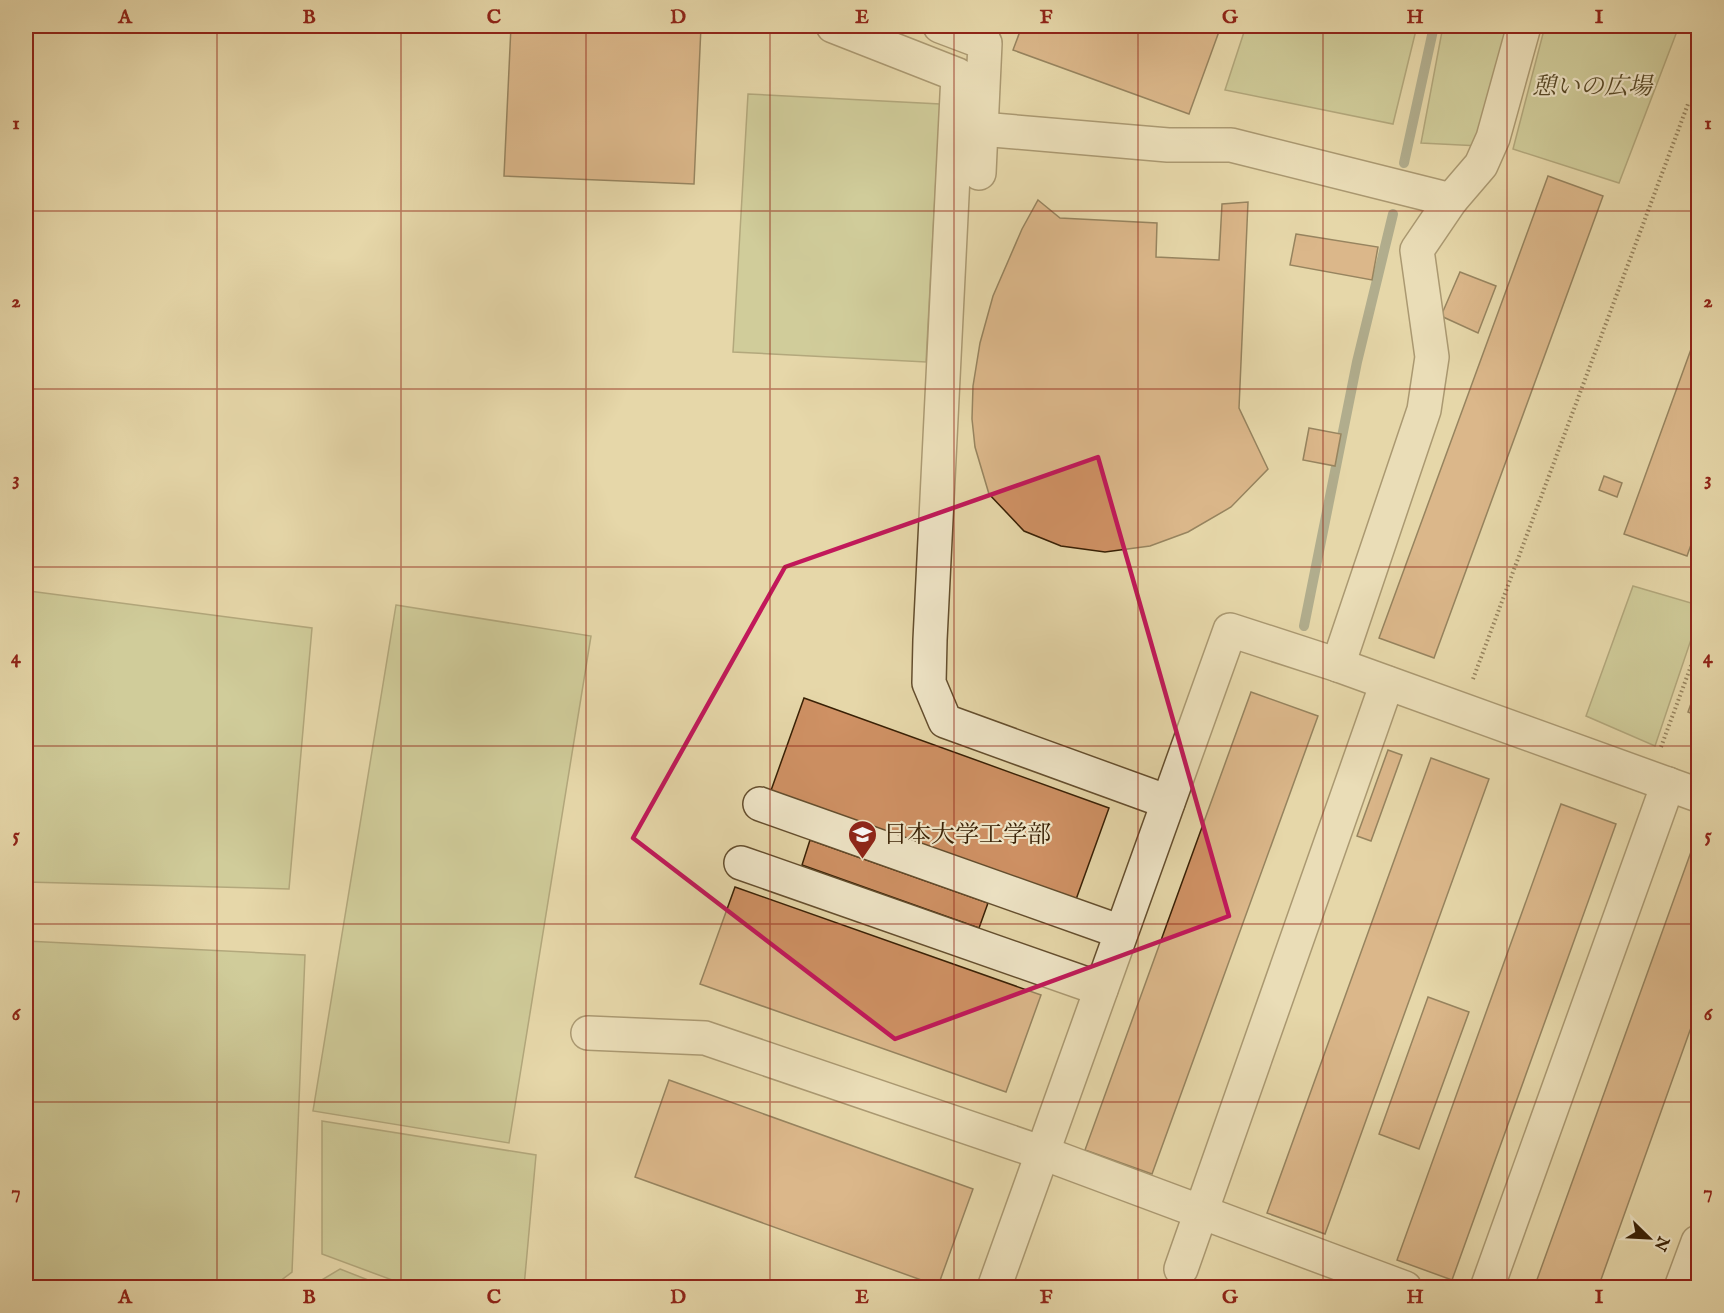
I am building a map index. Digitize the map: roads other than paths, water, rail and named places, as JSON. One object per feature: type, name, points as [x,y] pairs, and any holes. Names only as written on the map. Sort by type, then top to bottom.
[{"type":"street","points":[[833,26],[958,75],[929,683],[945,721],[1168,802]]},
{"type":"street","points":[[939,26],[986,43],[979,172]]},
{"type":"street","points":[[1338,665],[1424,410],[1432,357],[1418,250],[1451,200],[1481,165],[1493,138],[1524,26]]},
{"type":"street","points":[[981,129],[1168,146],[1231,145],[1451,200]]},
{"type":"street","points":[[994,1287],[1230,630],[1338,665],[1672,785],[1487,1287]]},
{"type":"street","points":[[1181,1269],[1387,683]]},
{"type":"street","points":[[760,804],[1121,932]]},
{"type":"street","points":[[741,863],[1101,989]]},
{"type":"street","points":[[588,1033],[705,1038],[1042,1153],[1405,1287]]},
{"type":"street","points":[[1682,1287],[1698,1242]]},
{"type":"waterway","points":[[1404,163],[1434,26]]},
{"type":"waterway","points":[[1304,626],[1357,362],[1393,214]]},
{"type":"place","name":"日本大学工学部","points":[[862,860]]},
{"type":"park label","name":"憩いの広場","points":[[1592,86]]}]
